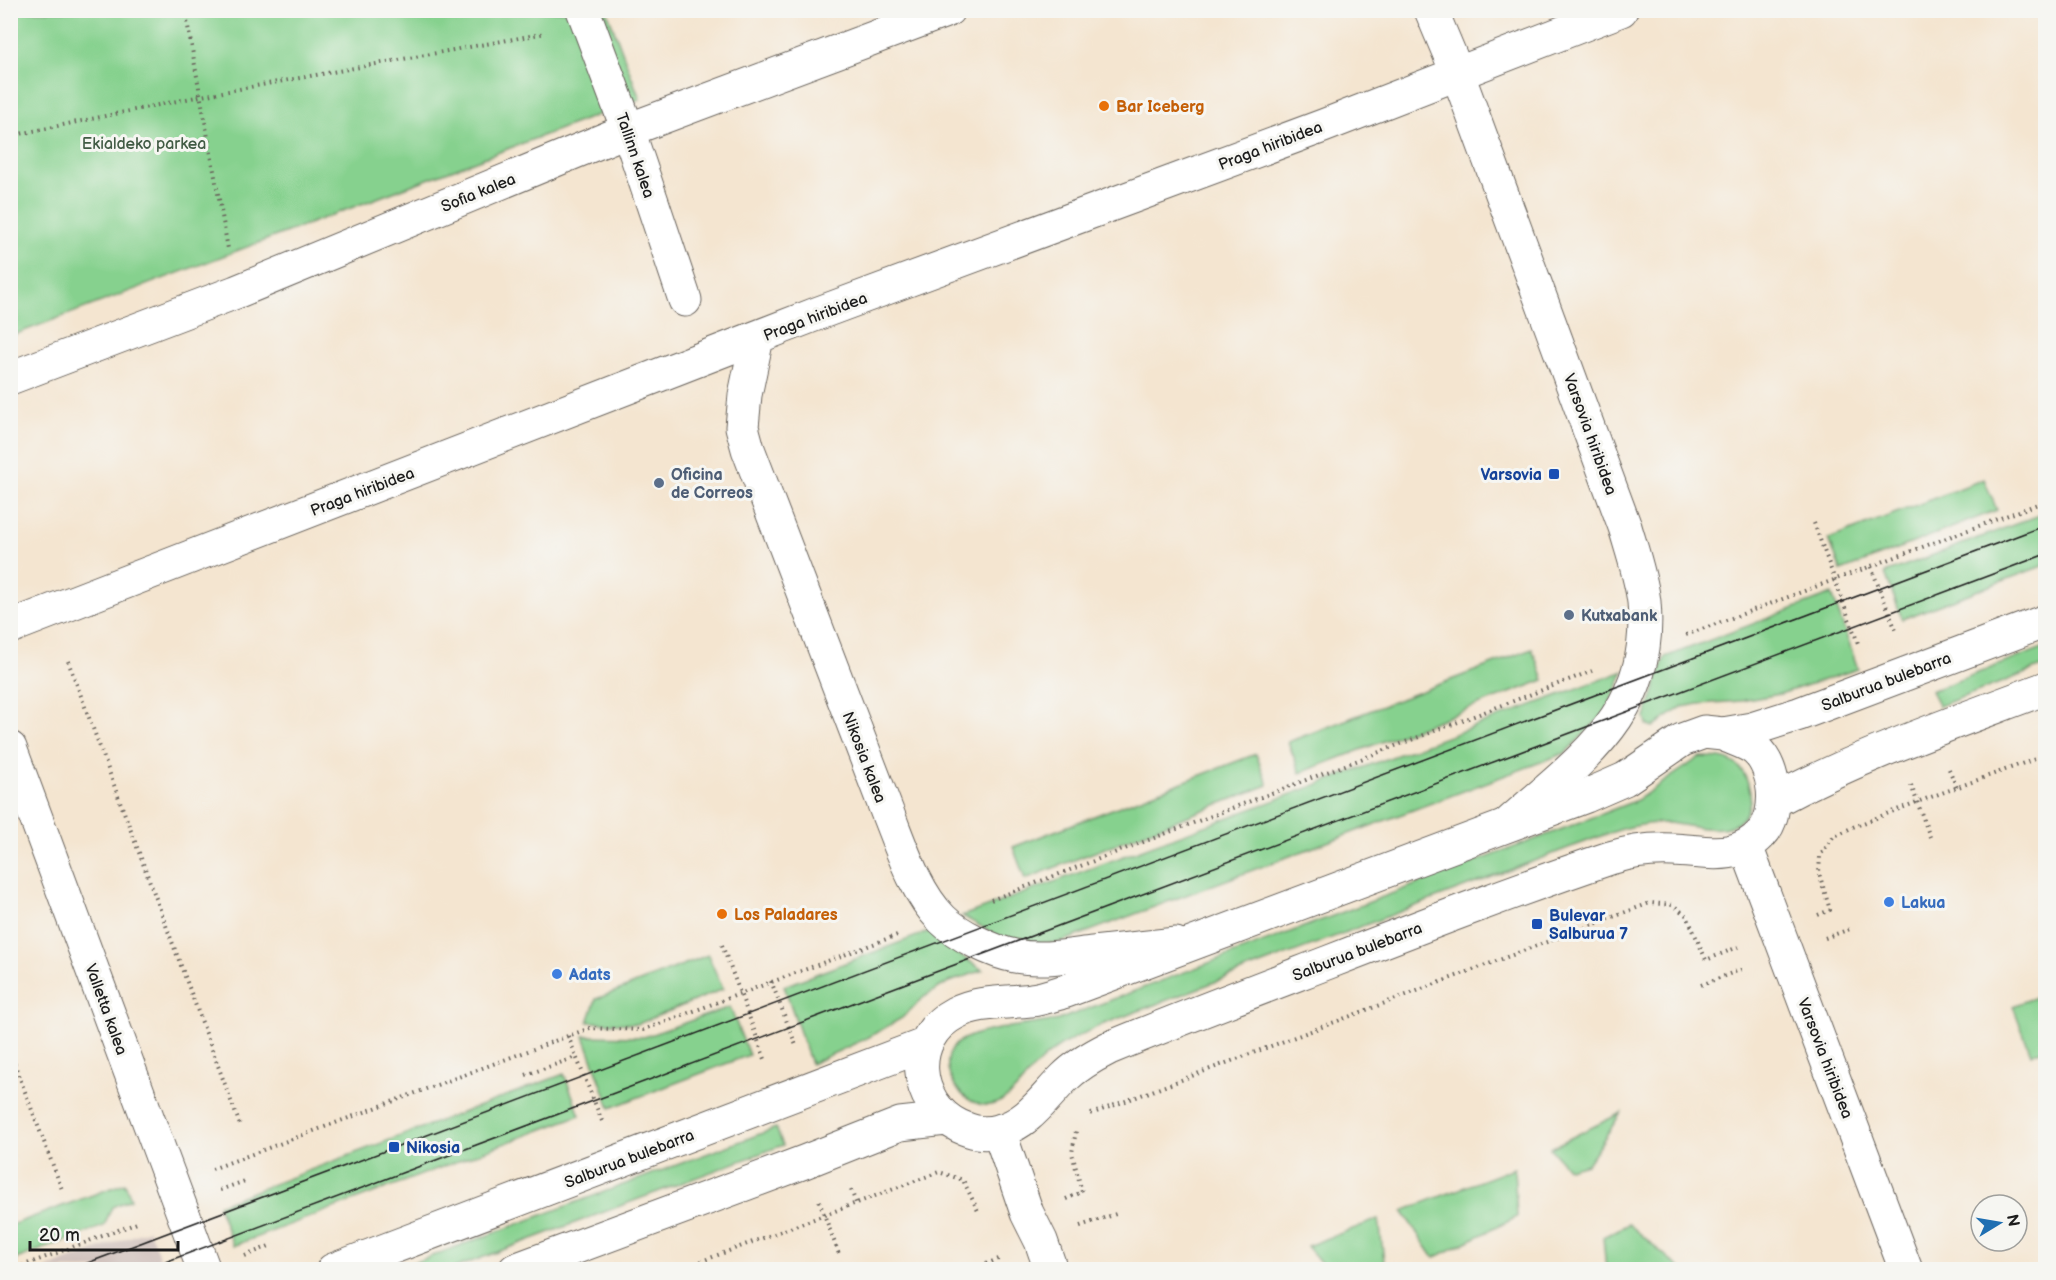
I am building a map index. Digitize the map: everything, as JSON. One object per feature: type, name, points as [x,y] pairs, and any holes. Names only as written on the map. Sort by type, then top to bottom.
[{"type":"street","name":"Sofia kalea","points":[[10,378],[236,292],[628,130],[948,10]]},
{"type":"street","name":"Varsovia hiribidea","points":[[1431,10],[1457,72],[1625,527],[1644,600],[1643,651],[1636,680],[1620,714],[1592,750],[1507,825]]},
{"type":"street","name":"Praga hiribidea","points":[[10,627],[758,338],[1323,126],[1621,10]]},
{"type":"street","name":"Tallinn kalea","points":[[586,18],[628,130],[686,300]]},
{"type":"street","name":"Nikosia kalea","points":[[758,338],[745,395],[742,427],[748,449],[913,876],[942,919],[976,941],[1015,956],[1051,958],[1195,942]]},
{"type":"street","name":"Salburua bulebarra","points":[[1724,734],[1756,749],[1767,765],[1773,782],[1770,820],[1763,833],[1746,846],[1722,854],[1673,850],[1644,851],[1614,857],[1516,890],[1109,1048],[1085,1061],[1064,1078],[1023,1121],[999,1131],[971,1132],[946,1119],[929,1101],[923,1083],[921,1066],[924,1045],[936,1028],[954,1013],[974,1007],[1034,1000],[1055,994],[1507,825],[1625,778],[1683,740],[1704,732],[1724,734],[1752,729],[1799,714],[2046,621]]},
{"type":"street","points":[[1773,801],[1896,745],[2046,688]]},
{"type":"street","name":"Valletta kalea","points":[[10,748],[204,1269]]},
{"type":"street","name":"Varsovia hiribidea","points":[[1746,846],[1906,1269]]},
{"type":"street","name":"Salburua bulebarra","points":[[333,1269],[824,1085],[924,1045]]},
{"type":"street","points":[[515,1269],[900,1124],[946,1119]]},
{"type":"street","points":[[999,1131],[1027,1213],[1051,1269]]},
{"type":"path","points":[[185,10],[236,292]]},
{"type":"path","points":[[10,136],[586,18]]},
{"type":"path","points":[[11,1269],[151,1218],[172,1184],[568,1035],[590,1028],[643,1029],[942,919],[1643,651],[2046,501]]},
{"type":"path","points":[[68,661],[240,1125]]},
{"type":"path","points":[[678,1269],[939,1172],[963,1180],[986,1229],[1052,1205],[1082,1192],[1071,1153],[1076,1132],[1091,1114],[1650,903],[1672,905],[1687,916],[1706,960],[1830,910],[1819,873],[1820,856],[1833,837],[1917,802],[2046,755]]},
{"type":"path","points":[[568,1035],[602,1122],[592,1126]]},
{"type":"path","points":[[10,1052],[63,1192]]},
{"type":"path","points":[[526,1075],[576,1057]]},
{"type":"shaded area","points":[[149,1230],[164,1269],[44,1269]]},
{"type":"green space","name":"Ekialdeko parkea","points":[[11,11],[607,11],[640,99],[11,336]]},
{"type":"green space","points":[[1984,479],[1997,510],[1841,571],[1829,539]]},
{"type":"green space","points":[[2045,513],[2045,565],[1902,619],[1885,573]]},
{"type":"green space","points":[[1832,594],[1858,669],[1780,694],[1741,701],[1682,707],[1653,727],[1647,725],[1645,718],[1665,657]]},
{"type":"green space","points":[[2045,647],[2045,666],[1939,706],[1931,691]]},
{"type":"green space","points":[[1532,649],[1544,680],[1300,773],[1288,742]]},
{"type":"green space","points":[[1624,671],[1606,712],[1565,753],[1058,943],[1007,941],[962,916]]},
{"type":"green space","points":[[1256,754],[1268,785],[1025,879],[1013,847]]},
{"type":"green space","points":[[1700,757],[1726,759],[1739,767],[1744,774],[1749,788],[1750,801],[1746,814],[1738,822],[1728,827],[1704,828],[1668,823],[1644,824],[1614,831],[1571,847],[1104,1024],[1055,1049],[1008,1097],[994,1104],[983,1105],[972,1102],[955,1086],[950,1075],[948,1064],[950,1054],[956,1044],[976,1034],[1058,1020],[1578,823],[1637,800]]},
{"type":"green space","points":[[930,931],[950,949],[983,970],[947,983],[924,997],[902,1018],[869,1037],[811,1064],[784,986]]},
{"type":"green space","points":[[708,955],[723,989],[638,1024],[588,1022],[596,999]]},
{"type":"green space","points":[[2045,993],[2045,1048],[2031,1054],[2013,1006]]},
{"type":"green space","points":[[730,1007],[749,1055],[610,1108],[584,1036],[644,1037]]},
{"type":"green space","points":[[564,1074],[580,1115],[233,1246],[218,1205]]},
{"type":"green space","points":[[1621,1113],[1587,1164],[1568,1169],[1550,1148]]},
{"type":"green space","points":[[776,1128],[783,1145],[452,1269],[397,1269]]},
{"type":"green space","points":[[1514,1168],[1517,1217],[1434,1258],[1402,1211]]},
{"type":"green space","points":[[125,1183],[131,1199],[112,1207],[104,1226],[11,1261],[11,1225]]},
{"type":"green space","points":[[1379,1219],[1385,1269],[1326,1269],[1307,1246]]},
{"type":"green space","points":[[1629,1224],[1681,1269],[1606,1269],[1603,1237]]},
{"type":"tram line","points":[[69,1270],[2046,525]]},
{"type":"tram line","points":[[144,1270],[2046,554]]},
{"type":"place","name":"Bar Iceberg","points":[[1104,106]]},
{"type":"place","name":"Varsovia","points":[[1554,474]]},
{"type":"place","name":"Oficina de Correos","points":[[659,483]]},
{"type":"place","name":"Kutxabank","points":[[1569,615]]},
{"type":"place","name":"Lakua","points":[[1889,902]]},
{"type":"place","name":"Los Paladares","points":[[722,914]]},
{"type":"place","name":"Bulevar Salburua 7","points":[[1537,924]]},
{"type":"place","name":"Adats","points":[[557,974]]},
{"type":"place","name":"Nikosia","points":[[394,1147]]}]
